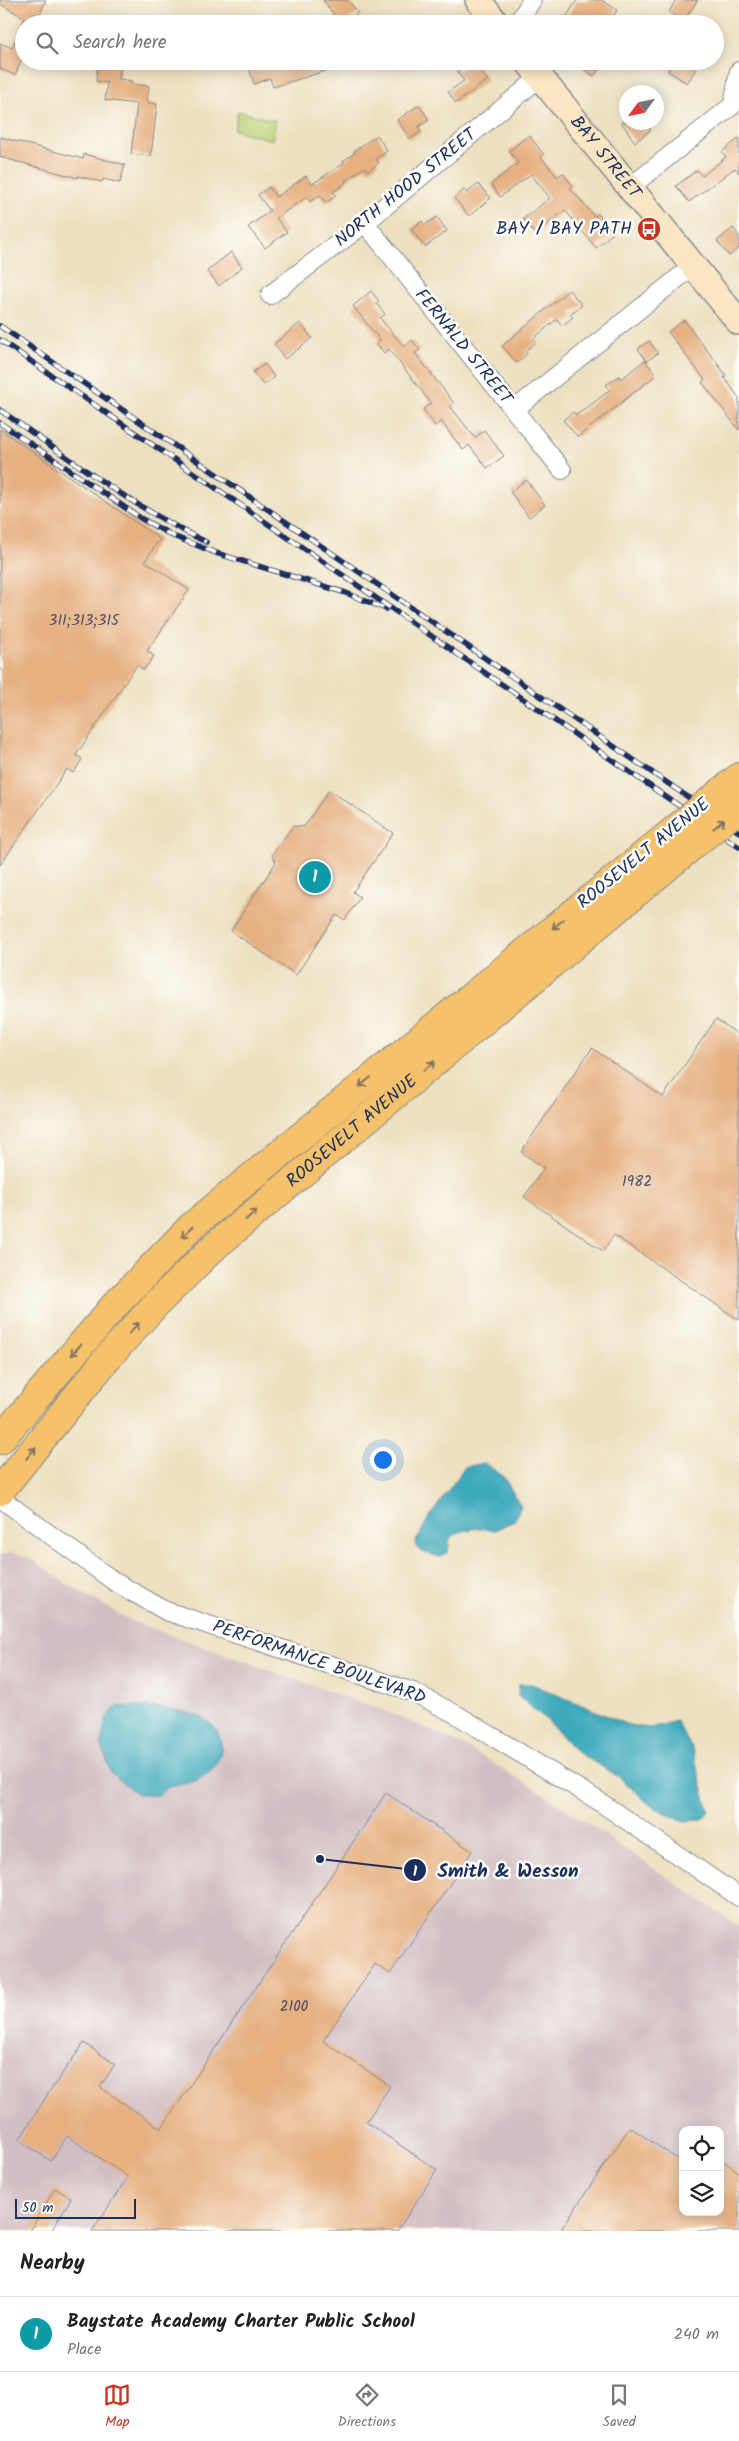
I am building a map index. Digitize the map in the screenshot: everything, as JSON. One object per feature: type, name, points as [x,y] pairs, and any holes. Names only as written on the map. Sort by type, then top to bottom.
[{"type":"main road","points":[[478,0],[490,15]]},
{"type":"main road","name":"BAY STREET","points":[[535,70],[628,188],[739,322]]},
{"type":"main road","name":"ROOSEVELT AVENUE","points":[[0,1491],[109,1356],[157,1303],[214,1247],[688,834],[733,792]]},
{"type":"main road","name":"ROOSEVELT AVENUE","points":[[0,1440],[115,1305],[193,1225],[688,834]]},
{"type":"street","points":[[523,15],[532,0]]},
{"type":"street","name":"NORTH HOOD STREET","points":[[270,295],[365,223],[533,70]]},
{"type":"street","points":[[628,188],[736,104],[739,71]]},
{"type":"street","name":"FERNALD STREET","points":[[365,223],[562,470]]},
{"type":"street","points":[[514,410],[693,266]]},
{"type":"street","name":"PERFORMANCE BOULEVARD","points":[[0,1498],[115,1582],[166,1611],[422,1696],[597,1800],[739,1897]]},
{"type":"shaded area","points":[[12,1552],[32,1559],[69,1585],[131,1621],[396,1715],[463,1745],[541,1792],[739,1926],[739,2231],[0,2231],[0,1556]]},
{"type":"green space","points":[[238,111],[276,121],[272,140],[234,130]]},
{"type":"water","points":[[484,1463],[503,1476],[521,1506],[514,1521],[495,1530],[476,1528],[459,1532],[450,1538],[448,1552],[441,1557],[421,1552],[415,1543],[428,1519],[465,1467]]},
{"type":"water","points":[[519,1684],[532,1684],[629,1725],[650,1728],[676,1721],[692,1748],[709,1812],[701,1820],[682,1821],[650,1805],[619,1777],[577,1752],[548,1721],[518,1696]]},
{"type":"water","points":[[138,1706],[170,1709],[195,1715],[210,1724],[217,1730],[221,1746],[217,1762],[212,1769],[196,1781],[168,1786],[159,1795],[138,1795],[111,1773],[101,1744],[106,1719],[116,1707]]},
{"type":"building","points":[[0,0],[46,0],[40,15],[20,15],[0,4]]},
{"type":"building","points":[[323,0],[348,0],[358,13],[355,15],[334,15]]},
{"type":"building","points":[[577,0],[602,0],[617,10],[614,15],[568,15]]},
{"type":"building","points":[[676,0],[698,0],[687,15],[674,15],[669,12]]},
{"type":"building","points":[[15,41],[15,70],[17,70],[15,75],[0,69],[0,43],[12,48]]},
{"type":"building","points":[[97,70],[120,70],[119,79],[132,81],[131,84],[149,86],[147,103],[157,104],[151,156],[131,154],[137,104],[105,100],[107,83],[96,81]]},
{"type":"building","points":[[250,70],[328,70],[273,87],[270,78],[254,84]]},
{"type":"building","points":[[460,70],[480,70],[488,80],[456,103],[448,92],[464,81],[457,72]]},
{"type":"building","points":[[585,70],[598,70],[594,76]]},
{"type":"building","points":[[668,70],[695,70],[687,83]]},
{"type":"building","points":[[419,105],[429,120],[418,127],[421,132],[410,139],[397,120]]},
{"type":"building","points":[[627,130],[651,130],[635,142]]},
{"type":"building","points":[[377,135],[387,151],[376,159],[379,163],[368,171],[365,167],[345,181],[346,183],[333,192],[336,196],[326,203],[320,195],[310,202],[307,197],[276,218],[287,232],[265,248],[248,227],[270,211],[258,195],[269,187],[276,197],[306,176],[312,184],[344,163],[343,161],[355,153],[354,151]]},
{"type":"building","points":[[529,135],[544,155],[541,157],[557,177],[563,173],[573,186],[570,188],[595,217],[598,214],[613,233],[596,248],[565,210],[535,234],[523,219],[550,198],[531,174],[500,197],[491,184],[518,163],[509,151]]},
{"type":"building","points":[[0,137],[83,159],[84,154],[125,165],[120,183],[103,179],[102,182],[78,176],[78,178],[0,157]]},
{"type":"building","points":[[739,138],[739,173],[735,168],[689,202],[676,186],[697,170],[702,176],[726,157],[722,152]]},
{"type":"building","points":[[478,184],[491,198],[469,216],[454,198],[464,190],[467,193]]},
{"type":"building","points":[[437,217],[447,231],[425,247],[411,229],[422,221],[425,225]]},
{"type":"building","points":[[733,228],[739,236],[739,248],[729,256],[717,241]]},
{"type":"building","points":[[231,252],[242,267],[219,286],[207,271]]},
{"type":"building","points":[[569,290],[582,305],[570,314],[573,317],[562,326],[557,319],[533,339],[536,342],[525,351],[527,354],[517,363],[502,346]]},
{"type":"building","points":[[371,291],[379,301],[376,303],[385,314],[380,318],[404,347],[412,340],[420,350],[415,353],[454,403],[450,406],[475,438],[484,430],[504,456],[487,468],[469,445],[463,450],[441,421],[435,426],[423,409],[431,403],[389,349],[384,353],[376,343],[380,340],[353,306]]},
{"type":"building","points":[[684,320],[726,375],[724,377],[739,398],[739,430],[702,382],[705,380],[668,332]]},
{"type":"building","points":[[300,323],[312,338],[285,359],[274,344]]},
{"type":"building","points":[[649,341],[658,353],[647,361],[638,349]]},
{"type":"building","points":[[645,360],[656,375],[578,437],[563,420],[573,412],[576,415],[588,407],[610,390],[606,385],[619,376],[621,379]]},
{"type":"building","points":[[265,364],[274,377],[263,385],[253,372]]},
{"type":"building","points":[[0,429],[160,539],[145,561],[189,590],[147,651],[154,656],[144,670],[137,665],[76,755],[82,759],[78,766],[73,773],[67,769],[0,865]]},
{"type":"building","points":[[526,480],[545,505],[529,517],[510,492]]},
{"type":"building","points":[[329,790],[393,833],[353,892],[360,897],[345,920],[336,915],[296,975],[231,931],[276,862],[272,855],[293,826],[304,827]]},
{"type":"building","points":[[716,1019],[739,1035],[739,1320],[614,1235],[603,1251],[524,1197],[544,1168],[521,1152],[592,1048],[663,1097]]},
{"type":"building","points":[[386,1793],[472,1851],[390,1974],[375,1964],[323,2041],[390,2086],[366,2122],[437,2170],[397,2231],[92,2231],[128,2177],[67,2136],[51,2161],[19,2140],[48,2094],[84,2043],[115,2064],[100,2087],[161,2129]]},
{"type":"building","points":[[630,2127],[679,2160],[679,2216],[724,2216],[724,2162],[739,2172],[739,2231],[560,2231]]},
{"type":"building","points":[[55,2188],[71,2198],[51,2231],[30,2231]]},
{"type":"railway","points":[[0,326],[739,832]]},
{"type":"railway","points":[[0,340],[739,847]]},
{"type":"railway","points":[[0,410],[126,497],[206,542]]},
{"type":"railway","points":[[0,423],[142,519],[173,536],[216,553],[346,593],[386,609]]},
{"type":"place","name":"BAY / BAY PATH","points":[[649,229]]},
{"type":"place","name":"Baystate Academy Charter Public School","points":[[315,877]]},
{"type":"place","name":"Smith & Wesson","points":[[320,1859]]}]
